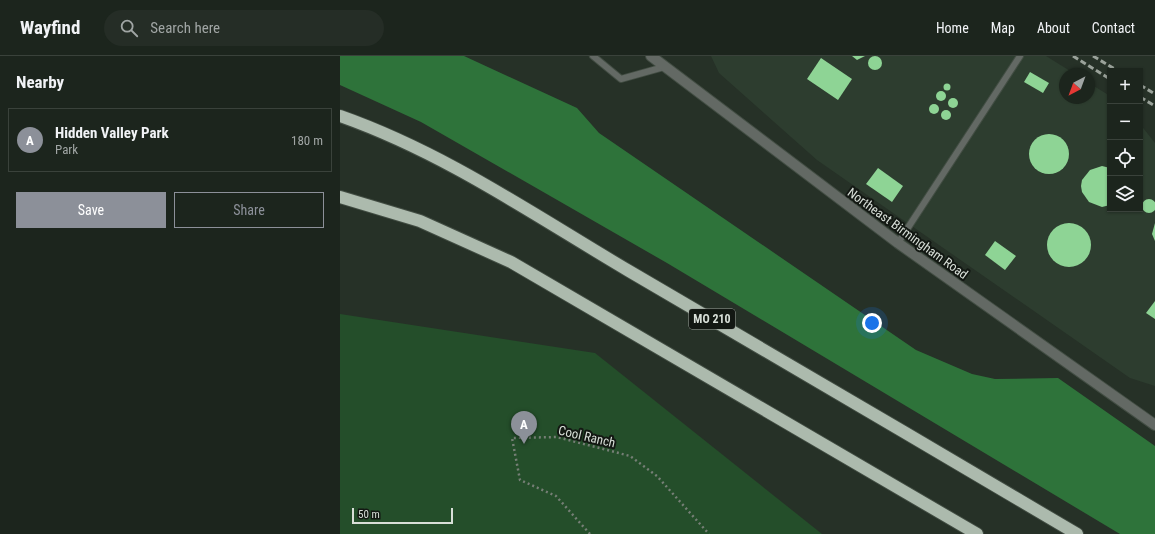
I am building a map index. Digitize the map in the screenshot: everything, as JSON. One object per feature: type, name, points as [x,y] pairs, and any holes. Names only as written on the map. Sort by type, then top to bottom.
[{"type":"highway","name":"MO 210","points":[[340,116],[384,132],[478,179],[605,256],[1078,534]]},
{"type":"highway","points":[[340,197],[420,221],[512,262],[977,534]]},
{"type":"street","name":"Northeast Birmingham Road","points":[[651,56],[898,243],[1155,425]]},
{"type":"lane","points":[[593,56],[621,79],[664,67]]},
{"type":"lane","points":[[898,243],[1020,56]]},
{"type":"path","name":"Cool Ranch","points":[[590,534],[556,496],[520,480],[512,438],[557,437],[630,456],[657,476],[709,534]]},
{"type":"shaded area","points":[[711,56],[1046,56],[1065,68],[1059,68],[1059,104],[1095,104],[1095,87],[1107,94],[1107,212],[1143,212],[1143,128],[1155,143],[1155,386],[1130,378],[817,160],[719,73]]},
{"type":"green space","points":[[340,56],[464,56],[577,108],[599,133],[916,350],[972,374],[995,379],[1058,378],[1155,446],[1155,534],[1120,534],[667,263],[421,122],[340,85]]},
{"type":"green space","points":[[340,314],[595,353],[822,534],[340,534]]},
{"type":"building","points":[[852,56],[865,56],[857,60]]},
{"type":"building","points":[[875,56],[880,58],[882,63],[880,68],[875,70],[870,68],[868,63],[870,58]]},
{"type":"building","points":[[821,58],[852,79],[838,100],[807,79]]},
{"type":"building","points":[[1030,72],[1049,83],[1043,93],[1024,82]]},
{"type":"building","points":[[947,83],[950,84],[950,90],[947,91],[944,90],[943,87],[944,84]]},
{"type":"building","points":[[939,91],[943,91],[945,92],[945,100],[939,101],[936,98],[936,94]]},
{"type":"building","points":[[951,98],[955,98],[957,99],[957,107],[951,108],[948,105],[948,101]]},
{"type":"building","points":[[932,104],[936,104],[938,105],[938,113],[932,114],[929,111],[929,107]]},
{"type":"building","points":[[944,110],[948,110],[950,111],[950,119],[944,120],[941,117],[941,113]]},
{"type":"building","points":[[1053,134],[1060,137],[1066,143],[1069,154],[1068,162],[1060,171],[1053,174],[1045,174],[1038,171],[1030,162],[1029,150],[1032,143],[1041,135]]},
{"type":"building","points":[[1102,166],[1107,167],[1107,206],[1102,207],[1089,202],[1082,192],[1082,180],[1090,170]]},
{"type":"building","points":[[878,168],[903,186],[892,202],[866,184]]},
{"type":"building","points":[[1146,199],[1152,199],[1156,203],[1156,209],[1152,213],[1146,213],[1143,210],[1143,202]]},
{"type":"building","points":[[1073,223],[1085,229],[1090,237],[1090,253],[1085,261],[1077,266],[1065,267],[1053,261],[1048,253],[1047,241],[1053,229],[1061,224]]},
{"type":"building","points":[[1155,223],[1155,241],[1152,234]]},
{"type":"building","points":[[995,241],[1016,256],[1005,270],[985,255]]},
{"type":"building","points":[[1155,301],[1155,319],[1146,313]]},
{"type":"railway","points":[[1073,56],[1107,77]]},
{"type":"railway","points":[[1093,56],[1113,68]]},
{"type":"railway","points":[[1143,87],[1155,94]]},
{"type":"railway","points":[[1143,99],[1155,106]]},
{"type":"place","name":"Hidden Valley Park","points":[[524,444]]}]
